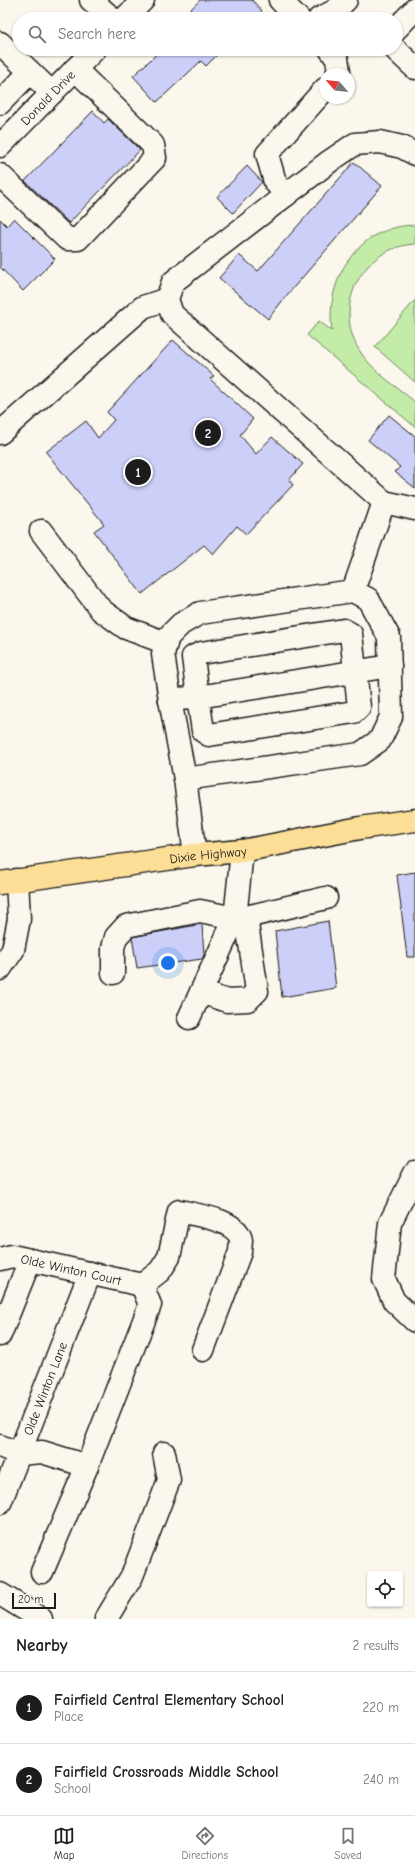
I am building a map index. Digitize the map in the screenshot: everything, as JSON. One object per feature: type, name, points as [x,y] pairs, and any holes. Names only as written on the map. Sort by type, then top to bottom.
[{"type":"main road","name":"Dixie Highway","points":[[8,882],[195,855],[242,851],[360,828],[415,820]]},
{"type":"street","points":[[91,0],[105,12]]},
{"type":"street","points":[[131,12],[143,0]]},
{"type":"street","points":[[280,0],[292,12]]},
{"type":"street","points":[[332,12],[346,0]]},
{"type":"street","points":[[403,22],[415,9]]},
{"type":"street","points":[[0,43],[12,55]]},
{"type":"street","points":[[13,56],[52,93]]},
{"type":"street","name":"Donald Drive","points":[[0,146],[88,56]]},
{"type":"street","points":[[335,56],[338,68]]},
{"type":"street","points":[[402,56],[415,68]]},
{"type":"street","points":[[0,175],[67,239],[78,239],[155,158],[153,145],[75,69]]},
{"type":"street","points":[[0,103],[30,72]]},
{"type":"street","points":[[286,195],[275,182],[267,154],[319,96]]},
{"type":"street","points":[[415,154],[402,147],[380,142],[355,144],[172,282],[167,300],[172,314],[384,502],[415,509]]},
{"type":"street","points":[[0,433],[143,307],[167,300]]},
{"type":"street","points":[[353,592],[384,502]]},
{"type":"street","points":[[41,530],[101,610],[126,628],[166,643]]},
{"type":"street","points":[[185,779],[360,754],[380,740],[391,717],[389,637],[368,599],[353,592],[200,613],[181,624],[168,637],[164,654],[170,700],[185,779],[195,855]]},
{"type":"street","points":[[344,630],[351,634],[359,707],[354,712],[209,735],[203,730],[198,697],[193,657],[200,653],[344,630]]},
{"type":"street","points":[[170,700],[198,697],[390,666]]},
{"type":"street","points":[[201,992],[227,1001],[248,1000],[257,991],[240,918],[242,851]]},
{"type":"street","points":[[0,969],[14,950],[19,919],[8,882]]},
{"type":"street","points":[[113,973],[113,948],[116,937],[126,926],[200,911],[240,918],[326,898]]},
{"type":"street","points":[[189,1018],[240,918]]},
{"type":"street","points":[[415,1173],[390,1222],[384,1279],[394,1301],[415,1321]]},
{"type":"street","points":[[42,1572],[87,1466],[150,1305],[142,1285],[160,1271],[169,1257],[179,1211],[224,1222],[234,1228],[241,1239],[240,1252],[202,1350]]},
{"type":"street","name":"Olde Winton Court","points":[[0,1259],[12,1256],[142,1285]]},
{"type":"street","points":[[0,1334],[30,1260]]},
{"type":"street","name":"Olde Winton Lane","points":[[0,1503],[10,1450],[90,1273]]},
{"type":"street","points":[[10,1450],[42,1452],[87,1466]]},
{"type":"street","points":[[106,1619],[132,1576],[169,1480],[164,1453]]},
{"type":"street","points":[[0,1594],[41,1619]]},
{"type":"green space","points":[[415,225],[415,244],[397,248],[381,256],[367,267],[357,281],[351,297],[349,315],[352,333],[364,358],[385,378],[415,402],[415,427],[307,335],[319,321],[332,331],[331,311],[334,292],[340,274],[350,258],[362,245],[377,235],[395,228]]},
{"type":"green space","points":[[415,300],[415,382],[375,347]]},
{"type":"building","points":[[200,0],[252,0],[262,11],[261,12],[188,12]]},
{"type":"building","points":[[154,56],[216,56],[206,66],[201,61],[157,102],[133,76]]},
{"type":"building","points":[[93,111],[104,123],[108,119],[140,150],[69,223],[25,181]]},
{"type":"building","points":[[354,162],[382,186],[268,319],[219,278],[239,255],[258,271]]},
{"type":"building","points":[[247,166],[262,182],[233,213],[217,197]]},
{"type":"building","points":[[14,218],[55,259],[23,291],[0,267],[0,219],[7,226]]},
{"type":"building","points":[[173,340],[214,376],[210,379],[253,419],[240,435],[256,454],[272,437],[303,464],[289,480],[293,485],[246,534],[237,526],[213,554],[204,545],[142,594],[94,531],[104,524],[46,452],[86,421],[98,438],[114,420],[107,412]]},
{"type":"building","points":[[389,415],[415,436],[415,488],[395,472],[400,467],[368,440]]},
{"type":"building","points":[[415,872],[415,957],[407,957],[397,875]]},
{"type":"building","points":[[328,921],[336,988],[282,997],[275,931]]},
{"type":"building","points":[[202,924],[204,955],[202,959],[137,968],[132,937]]},
{"type":"place","name":"Fairfield Crossroads Middle School","points":[[208,433]]},
{"type":"place","name":"Fairfield Central Elementary School","points":[[138,472]]}]
